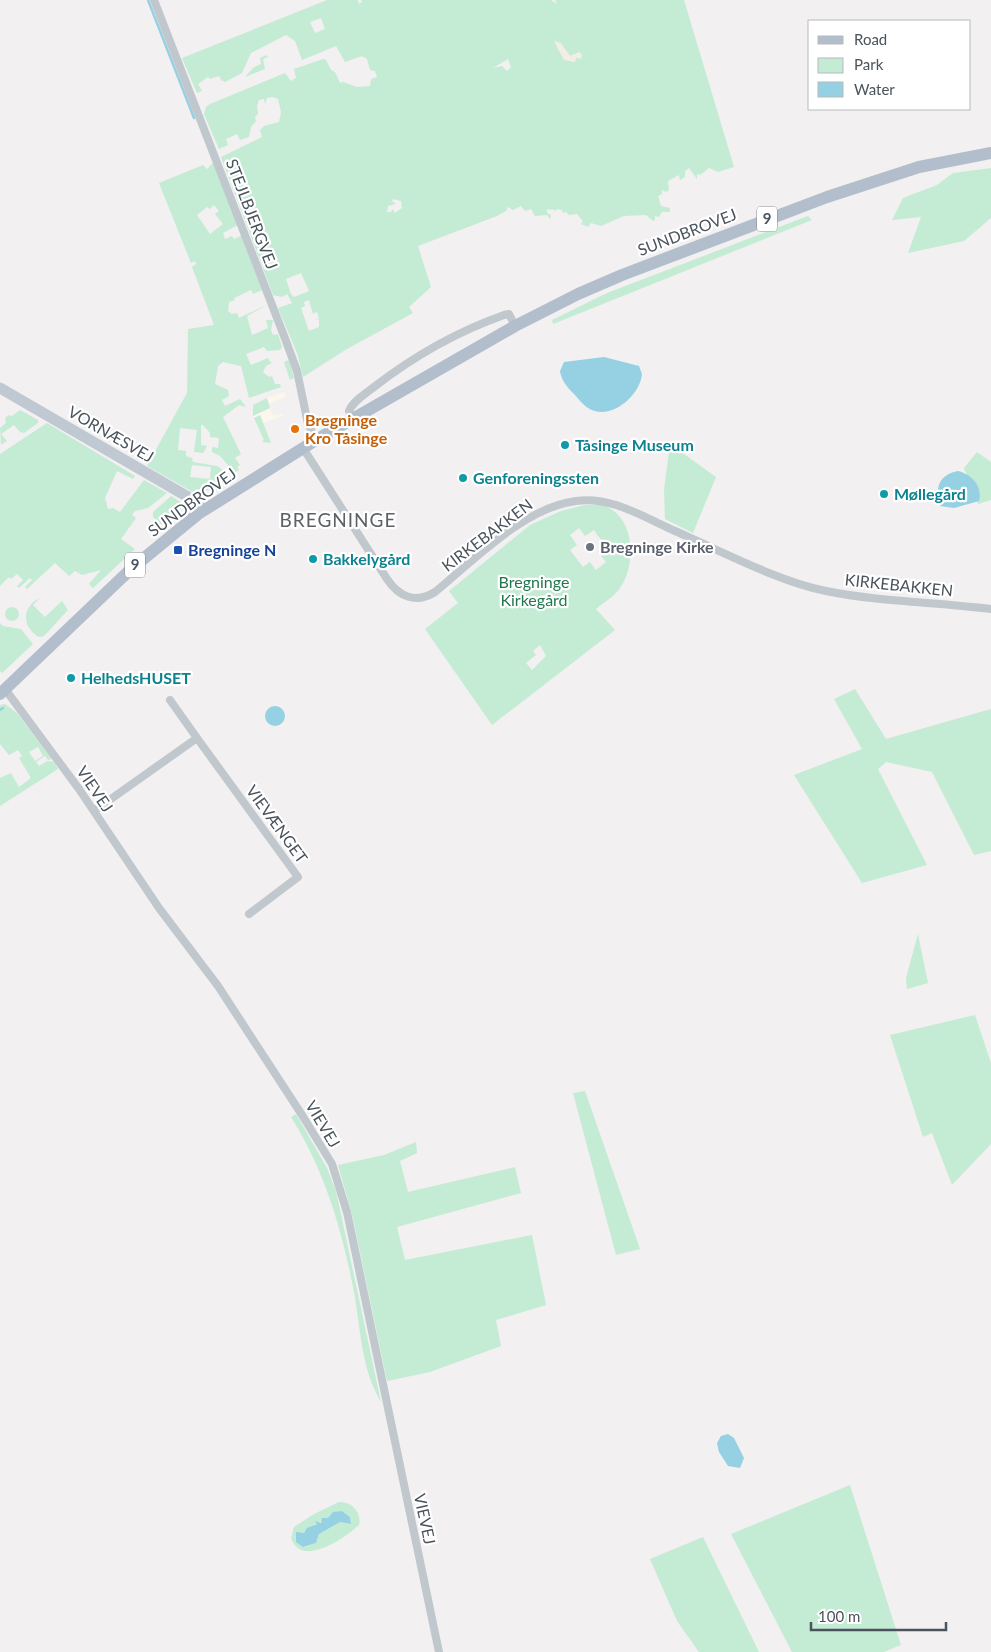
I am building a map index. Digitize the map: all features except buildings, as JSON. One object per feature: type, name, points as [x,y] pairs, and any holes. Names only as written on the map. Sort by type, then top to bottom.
[{"type":"main road","name":"SUNDBROVEJ","points":[[3,691],[131,569],[203,510],[316,440],[351,415],[515,326],[615,277],[827,197],[919,167],[991,153]]},
{"type":"street","name":"STEJLBJERGVEJ","points":[[154,0],[288,346],[297,371],[308,424],[316,440]]},
{"type":"street","name":"SUNDBROVEJ","points":[[351,415],[356,401],[402,366],[433,346],[504,315],[509,314],[515,326]]},
{"type":"street","name":"VORNÆSVEJ","points":[[0,388],[191,500],[203,510]]},
{"type":"street","name":"KIRKEBAKKEN","points":[[303,448],[387,579],[395,590],[411,599],[424,598],[435,592],[507,534],[540,511],[570,502],[597,500],[627,509],[794,582],[818,589],[875,598],[991,609]]},
{"type":"street","name":"VIEVEJ","points":[[3,691],[94,811],[159,908],[218,986],[314,1133],[335,1173],[347,1212],[439,1652]]},
{"type":"street","name":"VIEVÆNGET","points":[[170,700],[298,876],[249,914]]},
{"type":"street","points":[[94,811],[197,738]]},
{"type":"shaded area","points":[[284,392],[286,396],[269,404],[267,398]]},
{"type":"shaded area","points":[[270,408],[273,415],[282,414],[283,416],[263,423],[260,415],[254,418],[253,416]]},
{"type":"green space","points":[[327,0],[358,0],[359,4],[362,2],[361,0],[551,0],[557,4],[555,0],[684,0],[734,167],[718,172],[709,168],[700,175],[697,174],[697,179],[689,168],[685,171],[685,177],[680,180],[679,175],[668,181],[669,190],[666,192],[662,190],[662,194],[658,196],[661,206],[670,208],[670,212],[662,212],[659,217],[655,216],[653,221],[646,215],[624,216],[601,226],[591,223],[588,227],[581,224],[583,221],[577,214],[569,215],[566,212],[563,213],[562,210],[557,209],[555,212],[555,210],[547,209],[547,213],[551,215],[550,219],[547,215],[535,216],[531,209],[525,211],[521,206],[513,210],[508,207],[506,211],[497,216],[418,246],[431,287],[409,307],[413,313],[347,349],[303,377],[297,353],[278,308],[292,303],[287,294],[282,297],[273,295],[221,157],[262,137],[260,130],[264,126],[279,122],[281,112],[278,99],[273,97],[267,98],[265,104],[264,99],[259,100],[257,106],[258,114],[255,117],[256,121],[251,127],[249,137],[240,140],[237,134],[226,139],[228,145],[219,149],[204,114],[206,107],[210,104],[285,73],[291,81],[296,78],[294,69],[323,59],[326,60],[331,70],[335,72],[340,83],[343,82],[357,87],[370,86],[371,79],[377,77],[375,71],[370,70],[367,59],[362,56],[345,62],[336,46],[302,60],[295,41],[286,35],[251,53],[242,73],[225,82],[219,76],[210,79],[208,77],[198,84],[202,91],[197,93],[182,58]],"holes":[[[321,18],[325,29],[315,33],[310,22]],[[556,43],[561,43],[564,51],[570,56],[580,52],[580,59],[576,57],[575,62],[571,61],[558,50]],[[508,59],[511,67],[507,71],[502,66],[493,68]],[[393,199],[401,201],[402,208],[395,213],[393,209],[391,212],[387,212],[388,206],[396,204],[392,201]],[[301,273],[309,291],[294,297],[291,294],[286,279]],[[309,300],[313,314],[317,312],[319,318],[315,320],[319,319],[319,327],[309,331],[301,308],[305,306],[304,302]]]},
{"type":"green space","points":[[267,55],[268,57],[263,59],[265,69],[245,77],[254,67],[261,64],[260,58]]},
{"type":"green space","points":[[213,163],[238,225],[223,233],[225,239],[232,236],[234,239],[241,236],[239,230],[262,290],[253,294],[251,290],[234,298],[235,300],[229,302],[228,311],[232,314],[237,313],[239,318],[267,305],[247,316],[252,335],[268,328],[266,320],[273,320],[271,330],[273,335],[278,334],[282,347],[280,350],[267,351],[264,347],[246,354],[251,365],[268,358],[270,362],[273,362],[266,366],[263,372],[269,377],[272,376],[275,384],[280,384],[281,387],[249,398],[241,366],[223,362],[218,366],[215,384],[228,390],[229,396],[222,400],[225,406],[240,399],[246,407],[239,405],[223,417],[241,454],[235,458],[240,465],[237,467],[239,470],[235,473],[220,456],[212,452],[212,447],[218,448],[219,438],[210,437],[210,433],[203,425],[201,425],[201,445],[207,446],[203,453],[194,452],[197,430],[180,428],[178,450],[186,451],[186,456],[192,458],[193,462],[217,466],[230,475],[230,479],[215,492],[207,490],[198,495],[147,466],[187,393],[188,329],[214,325],[192,267],[196,264],[195,261],[191,263],[159,183],[203,165],[207,169]],"holes":[[[214,205],[219,211],[215,214],[223,224],[210,234],[197,215],[207,207],[210,209]],[[192,465],[211,467],[210,479],[190,477]]]},
{"type":"green space","points":[[991,168],[991,218],[964,241],[908,253],[921,217],[892,220],[903,198],[937,185],[953,173]]},
{"type":"green space","points":[[808,216],[812,220],[553,324],[552,320],[607,293]]},
{"type":"green space","points":[[289,360],[294,378],[290,380],[284,362]]},
{"type":"green space","points":[[267,398],[270,408],[253,416],[253,405]]},
{"type":"green space","points":[[20,410],[38,420],[38,423],[24,433],[20,432],[14,425],[1,434],[7,441],[1,445],[0,428],[6,423],[5,418],[9,415],[12,416]]},
{"type":"green space","points":[[260,415],[271,443],[262,442],[264,440],[254,418]]},
{"type":"green space","points":[[47,423],[135,476],[133,479],[117,471],[105,498],[108,509],[113,508],[120,512],[144,480],[167,493],[148,508],[135,511],[132,515],[136,518],[121,539],[135,549],[93,588],[89,584],[101,570],[82,575],[75,571],[69,576],[55,563],[27,589],[25,587],[32,580],[30,578],[19,588],[17,586],[23,580],[17,574],[11,579],[9,577],[0,586],[0,454]]},
{"type":"green space","points":[[670,444],[716,477],[693,533],[665,519],[664,490]]},
{"type":"green space","points":[[977,452],[991,462],[991,500],[978,504],[964,468]]},
{"type":"green space","points":[[171,496],[185,505],[161,525],[153,517],[153,512]]},
{"type":"green space","name":"Bregninge Kirkegård","points":[[585,505],[605,506],[615,512],[623,521],[628,531],[630,556],[629,568],[625,579],[615,594],[596,609],[615,630],[492,725],[425,629],[458,603],[449,591],[530,525],[561,511]],"holes":[[[579,528],[585,536],[594,530],[608,550],[601,556],[606,562],[596,570],[590,562],[583,567],[570,550],[577,545],[570,535]],[[540,645],[546,656],[532,670],[526,663],[536,655],[533,651]]]},
{"type":"green space","points":[[40,598],[33,605],[45,617],[62,601],[68,610],[44,636],[39,637],[29,628],[26,617],[29,606]]},
{"type":"green space","points":[[9,607],[15,607],[19,614],[15,621],[9,621],[5,617],[5,611]]},
{"type":"green space","points":[[0,623],[3,626],[21,629],[33,644],[2,673],[0,671]]},
{"type":"green space","points":[[855,689],[886,739],[991,709],[991,851],[974,855],[932,772],[886,762],[878,769],[927,865],[862,883],[794,775],[862,749],[834,699]]},
{"type":"green space","points":[[5,704],[17,713],[52,759],[48,760],[45,756],[36,762],[39,766],[47,761],[54,762],[58,769],[0,806],[0,778],[11,773],[19,787],[31,778],[19,758],[22,756],[18,750],[9,755],[0,744],[0,705]],"holes":[[[38,747],[43,756],[35,761],[29,752]]]},
{"type":"green space","points":[[918,934],[928,983],[907,989],[906,978]]},
{"type":"green space","points":[[975,1015],[991,1063],[991,1144],[952,1185],[932,1133],[923,1137],[890,1035]]},
{"type":"green space","points":[[585,1091],[640,1249],[616,1255],[573,1093]]},
{"type":"green space","points":[[296,1114],[327,1168],[336,1191],[381,1402],[369,1376],[360,1335],[354,1292],[338,1224],[314,1158],[291,1117]]},
{"type":"green space","points":[[416,1142],[417,1153],[400,1161],[408,1192],[515,1167],[521,1193],[397,1227],[405,1260],[532,1235],[546,1305],[496,1320],[501,1346],[430,1372],[387,1381],[352,1214],[338,1165],[384,1155]]},
{"type":"green space","points":[[850,1485],[901,1645],[884,1652],[792,1652],[731,1534]]},
{"type":"green space","points":[[339,1502],[344,1502],[355,1509],[360,1521],[359,1525],[352,1531],[334,1543],[313,1551],[304,1551],[296,1547],[291,1538],[294,1527],[314,1514]],"holes":[[[342,1511],[350,1517],[351,1524],[340,1522],[319,1534],[316,1543],[305,1547],[296,1539],[310,1527]]]},
{"type":"green space","points":[[703,1537],[759,1652],[699,1652],[677,1621],[650,1559]]},
{"type":"sand","points":[[554,41],[561,43],[570,56],[580,52],[581,59],[578,56],[574,62],[564,60]]},
{"type":"water","points":[[604,357],[639,366],[642,374],[636,391],[630,398],[614,409],[605,412],[586,407],[563,381],[560,371],[564,362]]},
{"type":"water","points":[[958,471],[971,478],[978,486],[979,501],[954,508],[940,506],[938,488],[942,479]]},
{"type":"water","points":[[275,706],[282,709],[285,716],[282,723],[275,726],[268,723],[265,716],[268,709]]},
{"type":"water","points":[[728,1434],[734,1438],[744,1458],[740,1468],[728,1466],[719,1452],[717,1443],[721,1436]]},
{"type":"water","points":[[342,1511],[350,1517],[351,1524],[340,1522],[319,1534],[316,1543],[303,1547],[296,1542],[296,1532],[304,1533],[307,1528],[317,1524],[315,1521],[321,1523],[322,1518],[328,1518],[333,1512]]},
{"type":"waterway","points":[[148,0],[194,118]]},
{"type":"place","name":"Bregninge Kro Tåsinge","points":[[295,429]]},
{"type":"place","name":"Tåsinge Museum","points":[[565,445]]},
{"type":"place","name":"Genforeningssten","points":[[463,478]]},
{"type":"place","name":"Møllegård","points":[[884,494]]},
{"type":"place","name":"Bregninge Kirke","points":[[590,547]]},
{"type":"place","name":"Bregninge N","points":[[178,550]]},
{"type":"place","name":"Bakkelygård","points":[[313,559]]},
{"type":"place","name":"HelhedsHUSET","points":[[71,678]]},
{"type":"district","name":"BREGNINGE","points":[[338,520]]}]
